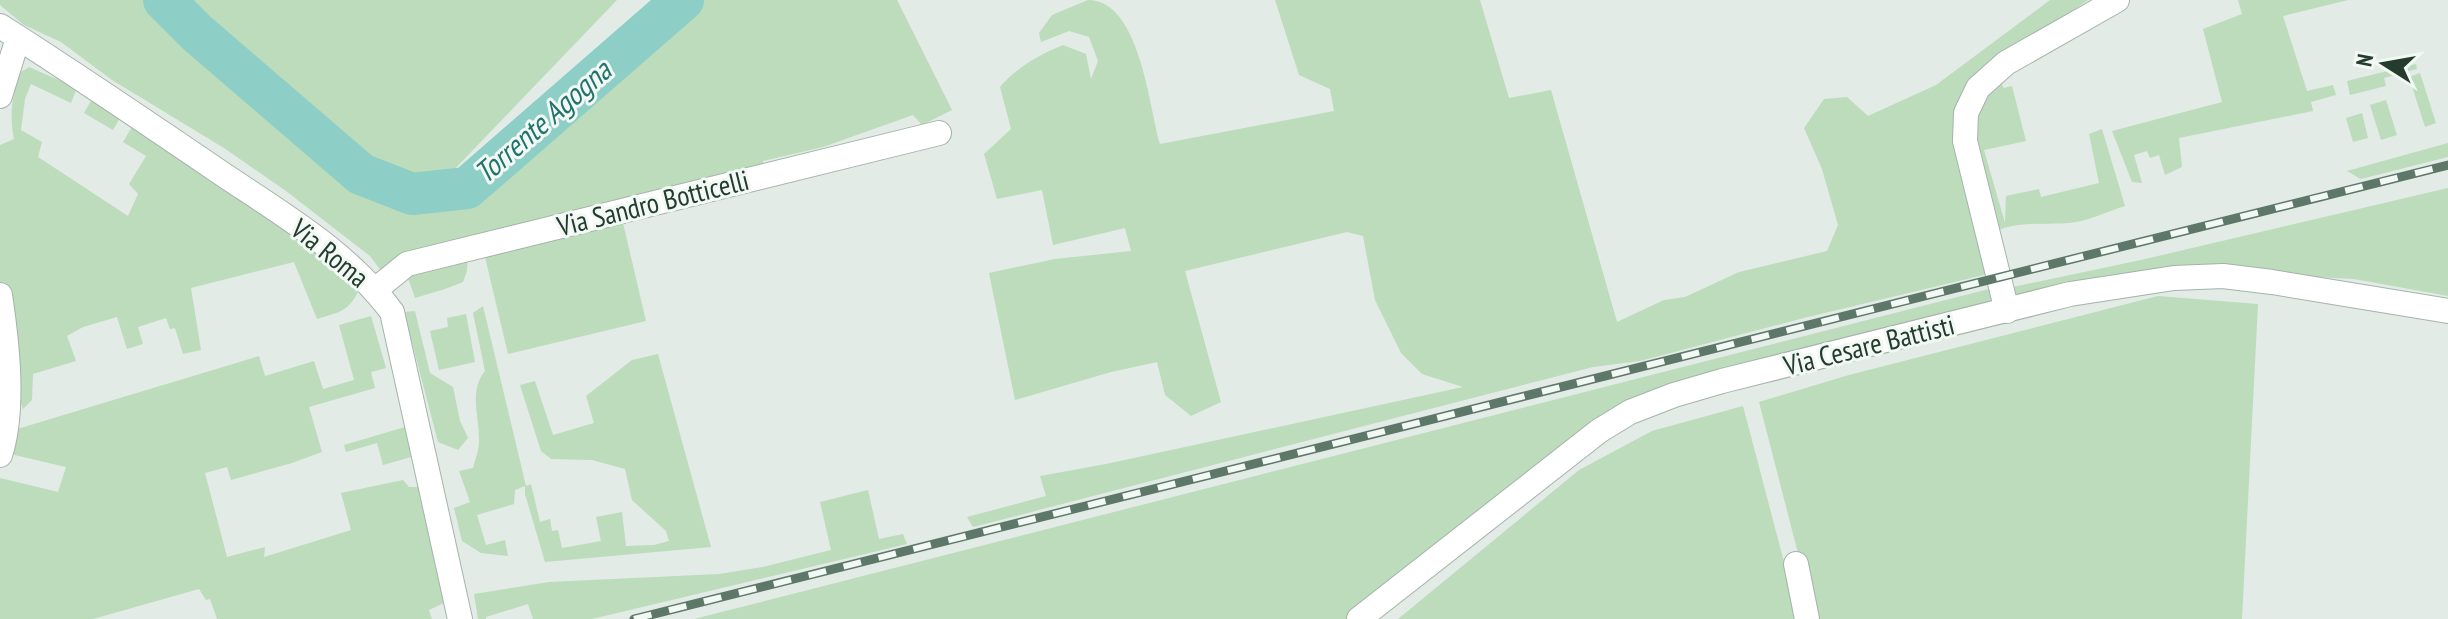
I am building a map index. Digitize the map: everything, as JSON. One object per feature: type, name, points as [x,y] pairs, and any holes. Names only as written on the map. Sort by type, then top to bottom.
[{"type":"street","points":[[2007,311],[1965,141],[1966,113],[1978,88],[2006,63],[2117,0]]},
{"type":"street","points":[[0,96],[9,32]]},
{"type":"street","name":"Via Roma","points":[[9,32],[322,241],[375,290],[392,312],[460,619]]},
{"type":"street","name":"Via Sandro Botticelli","points":[[375,290],[407,264],[939,133]]},
{"type":"street","name":"Via Cesare Battisti","points":[[1359,619],[1567,454],[1630,412],[1722,381],[2070,294],[2174,278],[2223,276],[2351,293],[2448,311]]},
{"type":"street","points":[[0,295],[9,420],[0,455]]},
{"type":"street","points":[[1796,564],[1807,619]]},
{"type":"green space","points":[[0,0],[151,0],[192,38],[360,177],[412,198],[468,190],[691,0],[897,0],[952,110],[922,125],[913,115],[823,147],[763,161],[762,171],[647,198],[643,193],[535,221],[382,272],[370,256],[286,191],[224,148],[112,80],[61,42],[24,25],[0,5]]},
{"type":"green space","points":[[181,0],[617,0],[446,178],[392,179],[329,135],[205,30]]},
{"type":"green space","points":[[1088,0],[1106,5],[1120,17],[1131,36],[1146,82],[1160,144],[1334,111],[1330,89],[1299,75],[1275,0],[1480,0],[1509,98],[1551,90],[1617,322],[1664,300],[1685,297],[1739,272],[1827,251],[1838,225],[1822,169],[1804,128],[1824,99],[1847,97],[1868,116],[1936,85],[2050,0],[2088,0],[2048,27],[1962,103],[1988,274],[1640,361],[1593,367],[973,527],[967,517],[1046,496],[1040,476],[1463,387],[1422,374],[1401,353],[1375,300],[1363,236],[1347,232],[1185,271],[1221,402],[1191,416],[1165,395],[1157,362],[1015,400],[989,273],[1055,259],[1131,251],[1125,228],[1053,245],[1042,190],[997,199],[984,154],[1011,129],[1000,87],[1021,68],[1063,45],[1086,54],[1091,79],[1098,61],[1089,37],[1069,31],[1041,42],[1039,33],[1052,15]]},
{"type":"green space","points":[[2238,0],[2348,0],[2283,16],[2307,91],[2333,85],[2336,95],[2311,102],[2313,111],[2179,138],[2182,167],[2165,175],[2159,155],[2150,158],[2147,151],[2134,155],[2142,183],[2132,182],[2112,131],[2222,102],[2203,29],[2242,14]]},
{"type":"green space","points":[[2416,64],[2417,69],[2384,78],[2386,86],[2350,95],[2347,81]]},
{"type":"green space","points":[[29,67],[77,88],[71,103],[31,84],[25,99],[21,130],[42,142],[38,157],[128,216],[138,194],[129,184],[146,156],[123,142],[135,122],[352,276],[358,292],[354,299],[341,311],[317,319],[294,262],[191,288],[201,350],[183,354],[175,328],[170,329],[166,318],[138,327],[143,344],[127,349],[117,317],[83,327],[67,336],[76,361],[33,374],[32,400],[23,409],[17,390],[0,281],[0,145],[14,139],[14,97],[21,72]]},
{"type":"green space","points":[[2420,73],[2436,123],[2425,127],[2409,77]]},
{"type":"green space","points":[[1999,81],[2004,88],[2012,86],[2026,141],[1984,150],[2005,223],[2006,196],[2039,189],[2041,197],[2099,183],[2089,134],[2102,129],[2125,206],[2076,222],[2018,225],[1999,230],[1983,179],[1971,116],[1986,91]]},
{"type":"green space","points":[[92,99],[121,116],[113,130],[84,113]]},
{"type":"green space","points":[[2386,100],[2397,135],[2381,140],[2370,105]]},
{"type":"green space","points":[[2362,113],[2368,138],[2353,142],[2346,118]]},
{"type":"green space","points":[[2448,143],[2448,157],[2361,179],[2347,171]]},
{"type":"green space","points":[[2448,188],[2448,296],[2354,279],[2150,269],[2012,300],[2008,288],[2141,260]]},
{"type":"green space","points":[[623,223],[646,321],[508,354],[485,257]]},
{"type":"green space","points":[[468,253],[463,282],[415,298],[407,275]]},
{"type":"green space","points":[[1993,288],[1992,303],[1670,384],[1346,619],[694,619]]},
{"type":"green space","points":[[2158,296],[2258,304],[2242,619],[1815,619],[1759,402],[1849,375]]},
{"type":"green space","points":[[483,306],[526,486],[531,484],[540,522],[550,519],[552,531],[558,530],[562,548],[601,541],[596,517],[622,512],[626,546],[669,541],[666,531],[632,500],[625,469],[592,460],[551,459],[541,451],[520,385],[535,381],[553,435],[594,423],[586,396],[632,360],[658,354],[711,547],[545,562],[525,486],[515,490],[514,504],[477,515],[486,545],[505,540],[508,556],[481,553],[462,541],[454,508],[470,502],[459,471],[473,468],[479,445],[476,396],[485,371],[473,313]]},
{"type":"green space","points":[[415,311],[430,373],[453,387],[460,421],[468,438],[458,450],[438,442],[404,312]]},
{"type":"green space","points":[[466,314],[475,362],[439,370],[430,331],[448,327],[447,318]]},
{"type":"green space","points":[[371,316],[386,368],[371,372],[375,388],[309,407],[322,452],[231,480],[227,467],[205,473],[227,557],[265,547],[264,557],[351,530],[341,493],[403,480],[409,487],[421,487],[446,602],[429,610],[432,619],[217,619],[210,599],[206,600],[199,589],[93,619],[0,619],[0,478],[58,492],[66,467],[6,453],[14,430],[259,356],[265,376],[314,361],[323,389],[354,380],[339,325]]},
{"type":"green space","points":[[1743,406],[1789,581],[1794,619],[1398,619],[1579,470],[1652,431]]},
{"type":"green space","points":[[405,427],[411,457],[383,465],[377,443],[346,452],[344,445]]},
{"type":"green space","points":[[868,490],[879,539],[903,534],[907,544],[592,619],[533,619],[528,604],[478,619],[474,594],[549,582],[719,574],[831,550],[820,502]]},
{"type":"waterway","name":"Torrente Agogna","points":[[164,0],[197,33],[361,174],[412,194],[467,188],[683,0]]},
{"type":"railway","points":[[634,619],[2448,165]]}]
